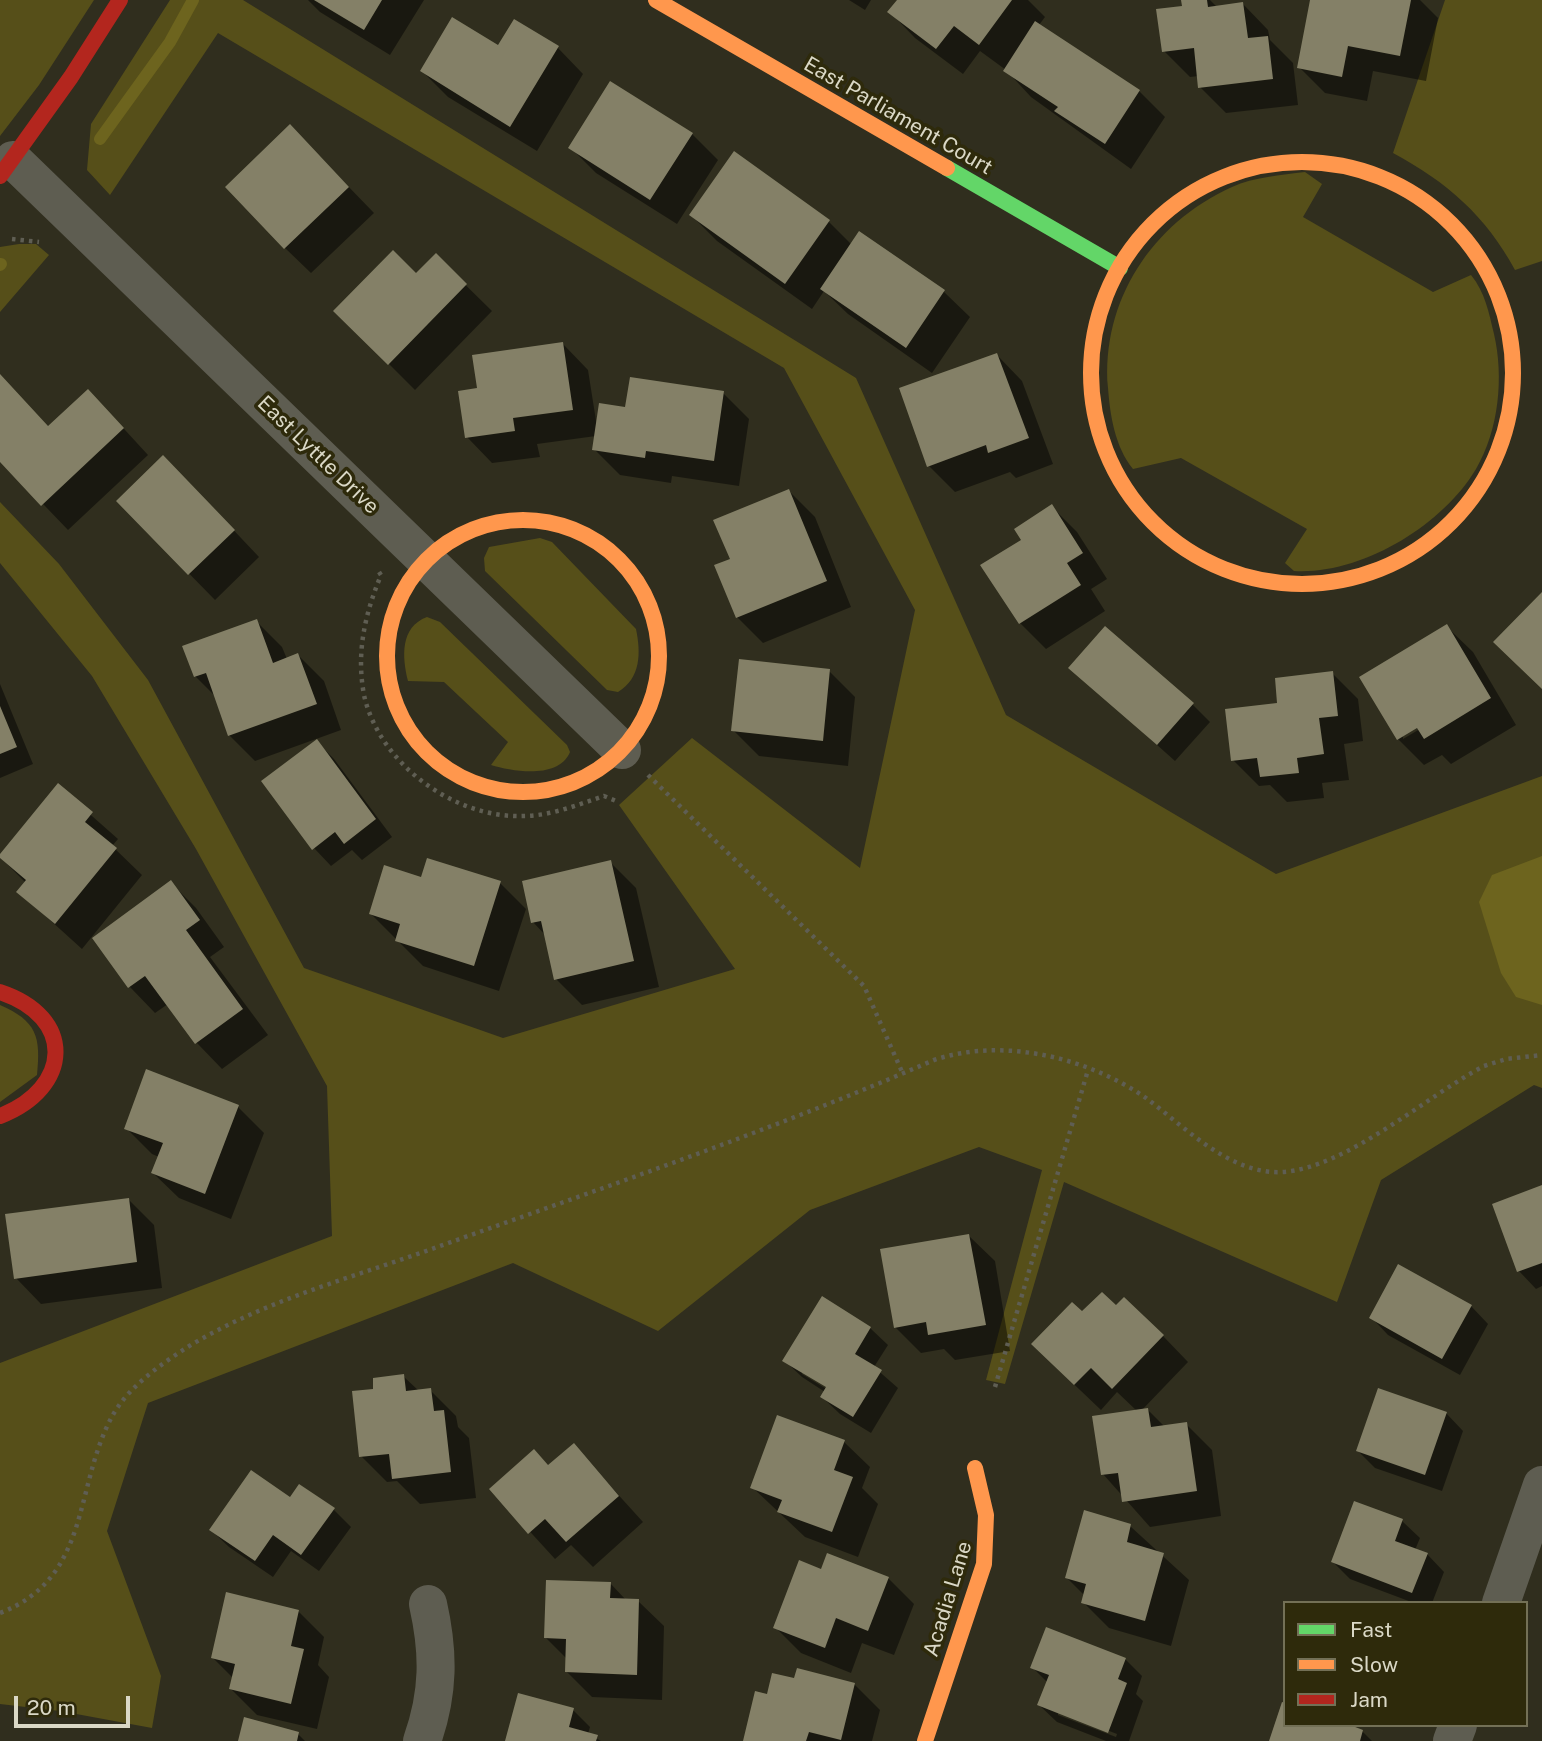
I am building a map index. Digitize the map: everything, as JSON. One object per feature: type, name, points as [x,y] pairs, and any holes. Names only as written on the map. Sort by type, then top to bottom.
[{"type":"street","points":[[6,168],[71,77],[120,0]]},
{"type":"street","name":"East Parliament Court","points":[[656,0],[1120,268]]},
{"type":"street","points":[[1287,163],[1338,165],[1388,180],[1410,192],[1451,224],[1483,264],[1504,312],[1513,362],[1510,414],[1503,438],[1482,485],[1467,506],[1432,540],[1391,566],[1357,578],[1321,584],[1273,582],[1249,578],[1204,560],[1164,533],[1147,516],[1119,477],[1100,432],[1092,384],[1095,336],[1105,300],[1120,268],[1133,246],[1169,209],[1201,188],[1237,172],[1287,163]]},
{"type":"street","name":"East Lyttle Drive","points":[[6,168],[426,560],[622,750]]},
{"type":"street","points":[[500,521],[556,523],[583,533],[607,548],[627,568],[643,592],[654,618],[659,646],[658,674],[651,702],[639,727],[622,750],[600,768],[575,782],[547,790],[519,792],[491,788],[464,778],[439,763],[419,743],[404,719],[393,692],[388,664],[389,636],[396,608],[408,582],[426,560],[448,542],[473,529],[500,521]]},
{"type":"street","points":[[0,992],[24,999],[37,1009],[50,1028],[56,1052],[54,1068],[40,1096],[28,1106],[0,1116]]},
{"type":"street","name":"Acadia Lane","points":[[927,1740],[984,1563],[989,1538],[983,1493],[975,1468]]},
{"type":"street","points":[[1502,1601],[1542,1485]]},
{"type":"street","points":[[422,1741],[436,1688],[437,1662],[428,1604]]},
{"type":"path","points":[[12,239],[37,241],[47,250]]},
{"type":"path","points":[[377,567],[381,575],[368,605],[361,649],[365,696],[374,722],[405,765],[436,792],[493,814],[522,816],[561,811],[604,796],[616,801]]},
{"type":"path","points":[[622,750],[864,986],[903,1074]]},
{"type":"path","points":[[0,1613],[37,1592],[55,1574],[71,1545],[99,1448],[116,1410],[146,1377],[185,1349],[239,1319],[282,1301],[629,1177],[957,1053],[984,1049],[1037,1054],[1088,1070],[1133,1090],[1197,1138],[1236,1161],[1270,1172],[1285,1172],[1319,1163],[1345,1151],[1484,1066],[1506,1059],[1542,1055]]},
{"type":"path","points":[[995,1387],[1088,1070]]},
{"type":"shaded area","points":[[0,0],[94,0],[39,85],[0,136]]},
{"type":"shaded area","points":[[170,0],[243,0],[856,378],[1006,715],[1276,874],[1542,776],[1542,1088],[1534,1085],[1381,1180],[1337,1302],[1064,1182],[1005,1384],[986,1380],[1042,1170],[979,1147],[810,1210],[658,1331],[513,1263],[148,1403],[107,1531],[161,1676],[152,1728],[60,1711],[0,1704],[0,1363],[332,1236],[327,1086],[196,849],[92,676],[0,563],[0,502],[59,564],[148,680],[304,968],[503,1038],[735,969],[619,805],[692,738],[860,868],[915,610],[784,368],[218,33],[110,195],[87,170],[91,124]]},
{"type":"shaded area","points":[[1445,0],[1542,0],[1542,261],[1515,270],[1491,233],[1463,202],[1431,176],[1393,153]]},
{"type":"shaded area","points":[[1305,172],[1322,184],[1303,217],[1433,292],[1471,275],[1483,296],[1490,318],[1497,351],[1499,385],[1494,420],[1484,454],[1461,490],[1443,510],[1397,543],[1372,556],[1320,570],[1294,571],[1285,563],[1307,529],[1181,458],[1133,469],[1122,451],[1112,420],[1108,356],[1113,325],[1137,268],[1156,243],[1178,221],[1203,202],[1232,187],[1268,177]]},
{"type":"shaded area","points":[[36,244],[49,255],[0,312],[0,247]]},
{"type":"shaded area","points":[[540,538],[552,542],[636,629],[638,664],[631,680],[618,692],[607,690],[485,571],[484,558],[489,547]]},
{"type":"shaded area","points":[[427,617],[440,622],[567,745],[570,752],[564,761],[546,770],[535,771],[512,770],[491,765],[508,742],[444,682],[408,681],[405,644],[412,628]]},
{"type":"shaded area","points":[[1542,856],[1542,1005],[1516,997],[1501,973],[1479,902],[1492,875]]},
{"type":"shaded area","points":[[0,1005],[29,1024],[37,1040],[38,1050],[37,1075],[0,1102]]},
{"type":"building","points":[[314,0],[382,0],[364,30]]},
{"type":"building","points":[[897,0],[1012,0],[979,45],[954,26],[936,49],[887,12]]},
{"type":"building","points":[[1181,0],[1207,0],[1208,7],[1243,2],[1248,38],[1268,36],[1273,79],[1198,88],[1194,48],[1162,52],[1156,9],[1182,6]]},
{"type":"building","points":[[1310,0],[1411,0],[1400,56],[1348,46],[1342,77],[1297,68]]},
{"type":"building","points":[[452,17],[498,45],[514,19],[559,46],[510,127],[420,71]]},
{"type":"building","points":[[1035,21],[1140,90],[1105,144],[1054,111],[1058,107],[1003,71]]},
{"type":"building","points":[[610,81],[693,133],[650,200],[568,148]]},
{"type":"building","points":[[290,124],[349,187],[284,249],[225,187]]},
{"type":"building","points":[[734,151],[830,220],[785,284],[689,215]]},
{"type":"building","points":[[859,231],[945,290],[906,348],[820,289]]},
{"type":"building","points":[[393,250],[416,273],[436,253],[467,284],[388,365],[333,311]]},
{"type":"building","points":[[563,342],[573,410],[513,418],[515,431],[465,438],[458,391],[477,388],[472,355]]},
{"type":"building","points":[[997,353],[1029,438],[988,453],[986,445],[927,467],[899,388]]},
{"type":"building","points":[[0,374],[48,426],[88,389],[124,428],[41,506],[0,462]]},
{"type":"building","points":[[630,377],[724,391],[714,461],[646,451],[645,458],[592,450],[599,403],[625,407]]},
{"type":"building","points":[[163,455],[235,530],[188,575],[116,501]]},
{"type":"building","points":[[789,489],[827,581],[736,618],[714,565],[730,559],[713,520]]},
{"type":"building","points":[[1052,504],[1083,553],[1067,563],[1081,585],[1019,624],[980,565],[1021,540],[1014,529]]},
{"type":"building","points":[[1542,592],[1542,689],[1493,642]]},
{"type":"building","points":[[257,619],[273,663],[298,653],[317,704],[228,736],[206,673],[194,677],[182,646]]},
{"type":"building","points":[[1447,624],[1491,698],[1424,739],[1417,728],[1397,740],[1359,677]]},
{"type":"building","points":[[1105,626],[1194,703],[1157,745],[1068,668]]},
{"type":"building","points":[[739,659],[830,669],[823,741],[731,731]]},
{"type":"building","points":[[1333,671],[1338,716],[1319,718],[1324,754],[1297,758],[1299,773],[1260,777],[1257,758],[1231,761],[1225,709],[1277,703],[1275,678]]},
{"type":"building","points":[[0,706],[17,747],[0,754]]},
{"type":"building","points":[[317,739],[376,819],[344,844],[335,832],[312,850],[261,781]]},
{"type":"building","points":[[58,783],[93,812],[85,822],[117,848],[55,924],[16,892],[26,880],[0,858],[0,854]]},
{"type":"building","points":[[427,858],[501,881],[474,966],[395,941],[400,924],[369,914],[384,865],[421,877]]},
{"type":"building","points":[[611,860],[634,961],[554,980],[541,921],[531,923],[522,881]]},
{"type":"building","points":[[171,880],[200,920],[186,930],[243,1009],[195,1044],[145,976],[128,988],[92,938]]},
{"type":"building","points":[[146,1069],[239,1105],[205,1194],[151,1173],[163,1143],[124,1129]]},
{"type":"building","points":[[1542,1185],[1542,1263],[1517,1272],[1492,1204]]},
{"type":"building","points":[[129,1198],[137,1262],[14,1279],[5,1214]]},
{"type":"building","points":[[969,1234],[986,1325],[928,1335],[926,1322],[894,1328],[880,1249]]},
{"type":"building","points":[[1398,1264],[1472,1305],[1442,1359],[1369,1318]]},
{"type":"building","points":[[1102,1292],[1116,1305],[1124,1297],[1164,1335],[1112,1389],[1091,1368],[1074,1385],[1031,1344],[1072,1302],[1082,1311]]},
{"type":"building","points":[[822,1296],[871,1327],[855,1354],[882,1370],[853,1417],[820,1397],[826,1387],[782,1361]]},
{"type":"building","points":[[404,1374],[406,1391],[431,1388],[434,1411],[444,1410],[451,1472],[392,1479],[389,1454],[359,1457],[352,1391],[373,1389],[373,1378]]},
{"type":"building","points":[[1378,1388],[1447,1412],[1425,1475],[1356,1451]]},
{"type":"building","points":[[1148,1408],[1151,1427],[1187,1422],[1197,1491],[1122,1502],[1118,1473],[1101,1475],[1092,1416]]},
{"type":"building","points":[[777,1415],[845,1440],[834,1470],[853,1477],[832,1532],[777,1512],[782,1500],[750,1488]]},
{"type":"building","points":[[574,1443],[619,1496],[566,1542],[545,1519],[528,1534],[489,1489],[534,1449],[548,1465]]},
{"type":"building","points":[[251,1470],[290,1497],[299,1484],[335,1508],[301,1555],[273,1535],[255,1561],[209,1530]]},
{"type":"building","points":[[1354,1501],[1403,1519],[1395,1541],[1428,1553],[1412,1593],[1331,1562]]},
{"type":"building","points":[[1084,1510],[1131,1524],[1127,1542],[1164,1553],[1145,1621],[1081,1603],[1086,1584],[1065,1578]]},
{"type":"building","points":[[827,1553],[889,1577],[868,1631],[836,1618],[825,1648],[773,1628],[799,1560],[821,1569]]},
{"type":"building","points":[[546,1580],[611,1582],[610,1598],[639,1599],[637,1675],[565,1672],[566,1639],[544,1638]]},
{"type":"building","points":[[226,1592],[299,1610],[291,1646],[304,1649],[291,1704],[229,1689],[235,1664],[211,1658]]},
{"type":"building","points":[[1046,1627],[1126,1658],[1118,1679],[1127,1683],[1108,1733],[1037,1705],[1049,1675],[1030,1668]]},
{"type":"building","points":[[797,1668],[855,1683],[841,1740],[809,1732],[806,1741],[743,1741],[755,1691],[767,1694],[772,1673],[794,1678]]},
{"type":"building","points":[[518,1693],[574,1708],[569,1727],[598,1735],[596,1741],[505,1741]]},
{"type":"building","points":[[1282,1702],[1283,1727],[1355,1727],[1363,1730],[1360,1741],[1269,1741]]},
{"type":"building","points":[[244,1717],[299,1732],[297,1741],[238,1741]]},
{"type":"waterway","points":[[100,139],[170,42],[193,0]]},
{"type":"traffic: fast","points":[[947,168],[1120,268]]},
{"type":"traffic: slow","points":[[656,0],[947,168]]},
{"type":"traffic: slow","points":[[1302,162],[1343,166],[1383,178],[1419,198],[1451,224],[1477,256],[1497,292],[1509,332],[1513,373],[1509,414],[1497,454],[1477,490],[1451,522],[1419,548],[1383,568],[1343,580],[1302,584],[1261,580],[1221,568],[1185,548],[1153,522],[1127,490],[1107,454],[1095,414],[1091,373],[1095,332],[1107,292],[1127,256],[1153,224],[1185,198],[1221,178],[1261,166],[1302,162]]},
{"type":"traffic: slow","points":[[523,520],[562,526],[587,536],[619,560],[636,581],[648,604],[656,630],[659,656],[653,695],[643,720],[619,752],[598,769],[575,781],[549,789],[523,792],[484,786],[459,776],[427,752],[410,731],[398,708],[390,682],[387,656],[393,617],[403,592],[427,560],[448,543],[471,531],[497,523],[523,520]]},
{"type":"traffic: slow","points":[[925,1741],[984,1564],[986,1515],[975,1468]]},
{"type":"traffic: jam","points":[[0,176],[71,77],[120,0]]},
{"type":"traffic: jam","points":[[0,992],[25,1003],[42,1018],[52,1035],[56,1053],[52,1071],[41,1088],[24,1104],[0,1116]]}]
